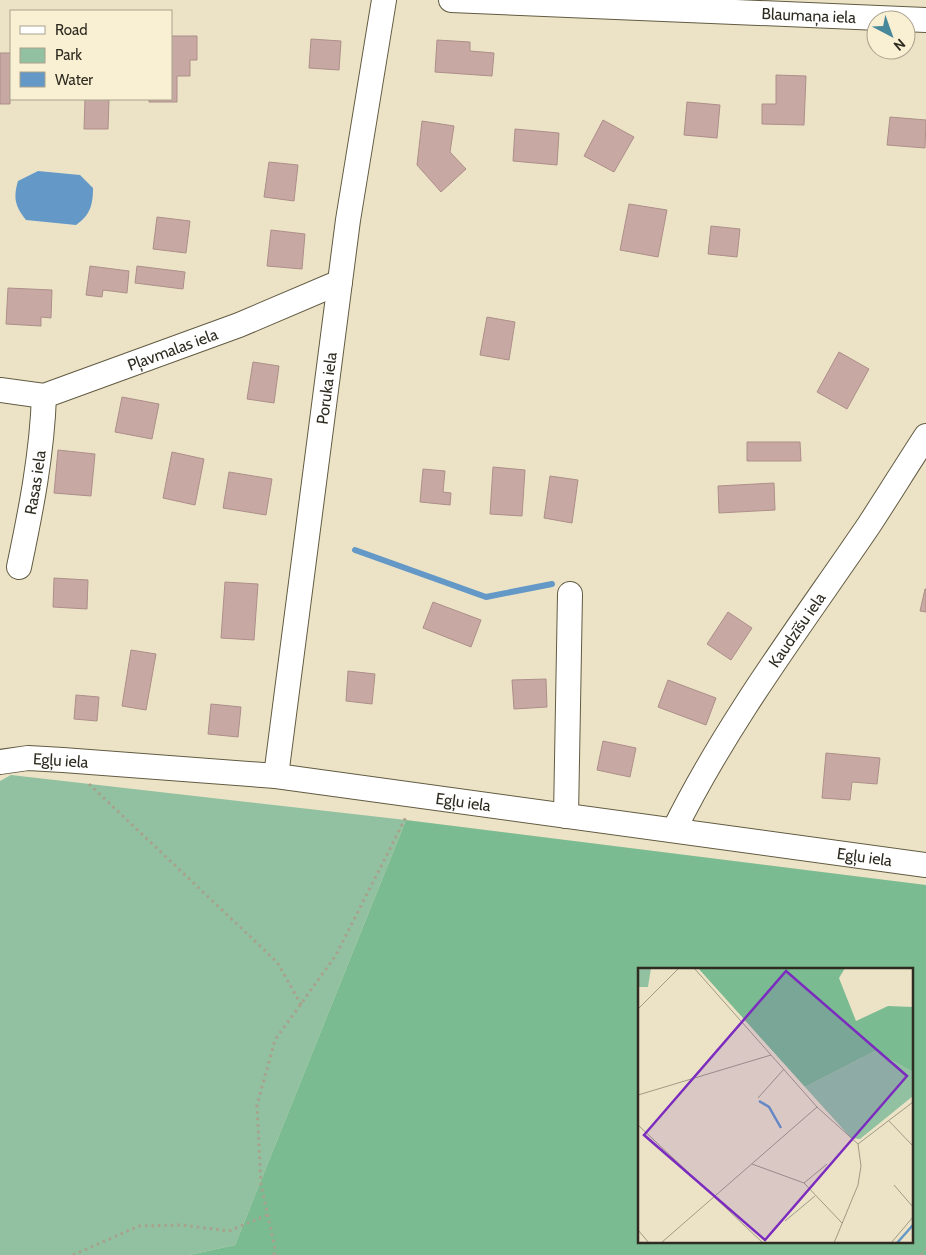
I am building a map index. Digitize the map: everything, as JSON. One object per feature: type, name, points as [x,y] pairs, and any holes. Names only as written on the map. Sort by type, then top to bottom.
[{"type":"street","name":"Poruka iela","points":[[276,776],[340,282],[384,0]]},
{"type":"street","name":"Blaumaņa iela","points":[[451,0],[926,20]]},
{"type":"street","name":"Pļavmalas iela","points":[[0,390],[44,396],[239,325],[340,282]]},
{"type":"street","name":"Rasas iela","points":[[19,567],[42,444],[44,396]]},
{"type":"street","name":"Kaudzīšu iela","points":[[674,830],[699,781],[754,690],[869,524],[926,436]]},
{"type":"street","points":[[566,816],[570,594]]},
{"type":"street","name":"Egļu iela","points":[[0,762],[28,758],[276,776],[926,865]]},
{"type":"path","points":[[63,760],[277,962],[302,1006]]},
{"type":"path","points":[[274,1255],[275,1248],[261,1184],[257,1105],[275,1040],[302,1006],[336,955],[416,796]]},
{"type":"path","points":[[73,1255],[139,1226],[182,1225],[229,1231],[267,1215]]},
{"type":"path","points":[[921,1255],[926,1249]]},
{"type":"green space","points":[[11,775],[406,820],[235,1245],[189,1255],[0,1255],[0,781]]},
{"type":"green space","points":[[406,820],[926,885],[926,1255],[189,1255],[235,1245]]},
{"type":"water","points":[[38,171],[80,175],[93,188],[90,209],[85,217],[76,225],[26,220],[22,215],[16,202],[18,181]]},
{"type":"building","points":[[172,36],[197,36],[197,60],[190,60],[190,76],[177,76],[177,102],[149,102],[149,100],[172,100]]},
{"type":"building","points":[[311,39],[341,41],[339,70],[309,68]]},
{"type":"building","points":[[437,40],[470,42],[470,51],[494,53],[492,76],[435,72]]},
{"type":"building","points":[[0,53],[10,53],[10,104],[0,104]]},
{"type":"building","points":[[776,75],[806,76],[804,125],[762,124],[762,104],[776,104]]},
{"type":"building","points":[[85,100],[109,100],[108,129],[84,129]]},
{"type":"building","points":[[687,102],[720,105],[717,138],[684,135]]},
{"type":"building","points":[[890,117],[926,120],[925,148],[887,145]]},
{"type":"building","points":[[603,120],[634,137],[614,172],[584,156]]},
{"type":"building","points":[[422,121],[454,126],[450,152],[466,169],[441,192],[417,165]]},
{"type":"building","points":[[515,129],[559,133],[557,165],[513,161]]},
{"type":"building","points":[[269,162],[298,165],[294,201],[264,197]]},
{"type":"building","points":[[629,204],[667,210],[658,257],[620,250]]},
{"type":"building","points":[[157,217],[190,221],[186,253],[153,249]]},
{"type":"building","points":[[711,226],[740,229],[737,257],[708,254]]},
{"type":"building","points":[[271,230],[305,234],[302,269],[267,266]]},
{"type":"building","points":[[90,266],[129,271],[127,293],[103,290],[102,297],[86,295]]},
{"type":"building","points":[[137,266],[185,272],[183,289],[135,283]]},
{"type":"building","points":[[8,288],[52,290],[51,318],[41,317],[41,326],[6,324]]},
{"type":"building","points":[[487,317],[515,322],[509,360],[480,355]]},
{"type":"building","points":[[839,352],[869,369],[847,409],[817,392]]},
{"type":"building","points":[[253,362],[279,366],[274,403],[247,399]]},
{"type":"building","points":[[122,397],[159,404],[152,439],[115,432]]},
{"type":"building","points":[[747,442],[800,442],[801,461],[747,461]]},
{"type":"building","points":[[58,450],[95,454],[91,496],[54,493]]},
{"type":"building","points":[[172,452],[204,459],[195,505],[163,498]]},
{"type":"building","points":[[493,467],[525,470],[522,516],[490,514]]},
{"type":"building","points":[[423,469],[445,471],[443,492],[451,493],[450,505],[420,502]]},
{"type":"building","points":[[229,472],[272,479],[266,515],[223,508]]},
{"type":"building","points":[[550,476],[578,480],[572,523],[544,518]]},
{"type":"building","points":[[774,483],[775,510],[719,513],[718,486]]},
{"type":"building","points":[[54,578],[88,580],[87,609],[53,607]]},
{"type":"building","points":[[225,582],[258,584],[254,640],[221,638]]},
{"type":"building","points":[[926,589],[926,612],[920,611]]},
{"type":"building","points":[[433,602],[481,620],[471,647],[423,628]]},
{"type":"building","points":[[728,612],[752,628],[731,660],[707,644]]},
{"type":"building","points":[[131,650],[156,654],[146,710],[122,706]]},
{"type":"building","points":[[348,671],[375,674],[372,704],[346,701]]},
{"type":"building","points":[[546,679],[547,707],[514,709],[512,680]]},
{"type":"building","points":[[668,680],[716,698],[706,725],[658,707]]},
{"type":"building","points":[[76,695],[99,697],[97,721],[74,719]]},
{"type":"building","points":[[211,704],[241,707],[238,737],[208,734]]},
{"type":"building","points":[[603,741],[636,748],[630,777],[597,770]]},
{"type":"building","points":[[826,753],[880,758],[877,784],[852,782],[850,800],[822,798]]},
{"type":"waterway","points":[[355,550],[486,597],[552,584]]}]
